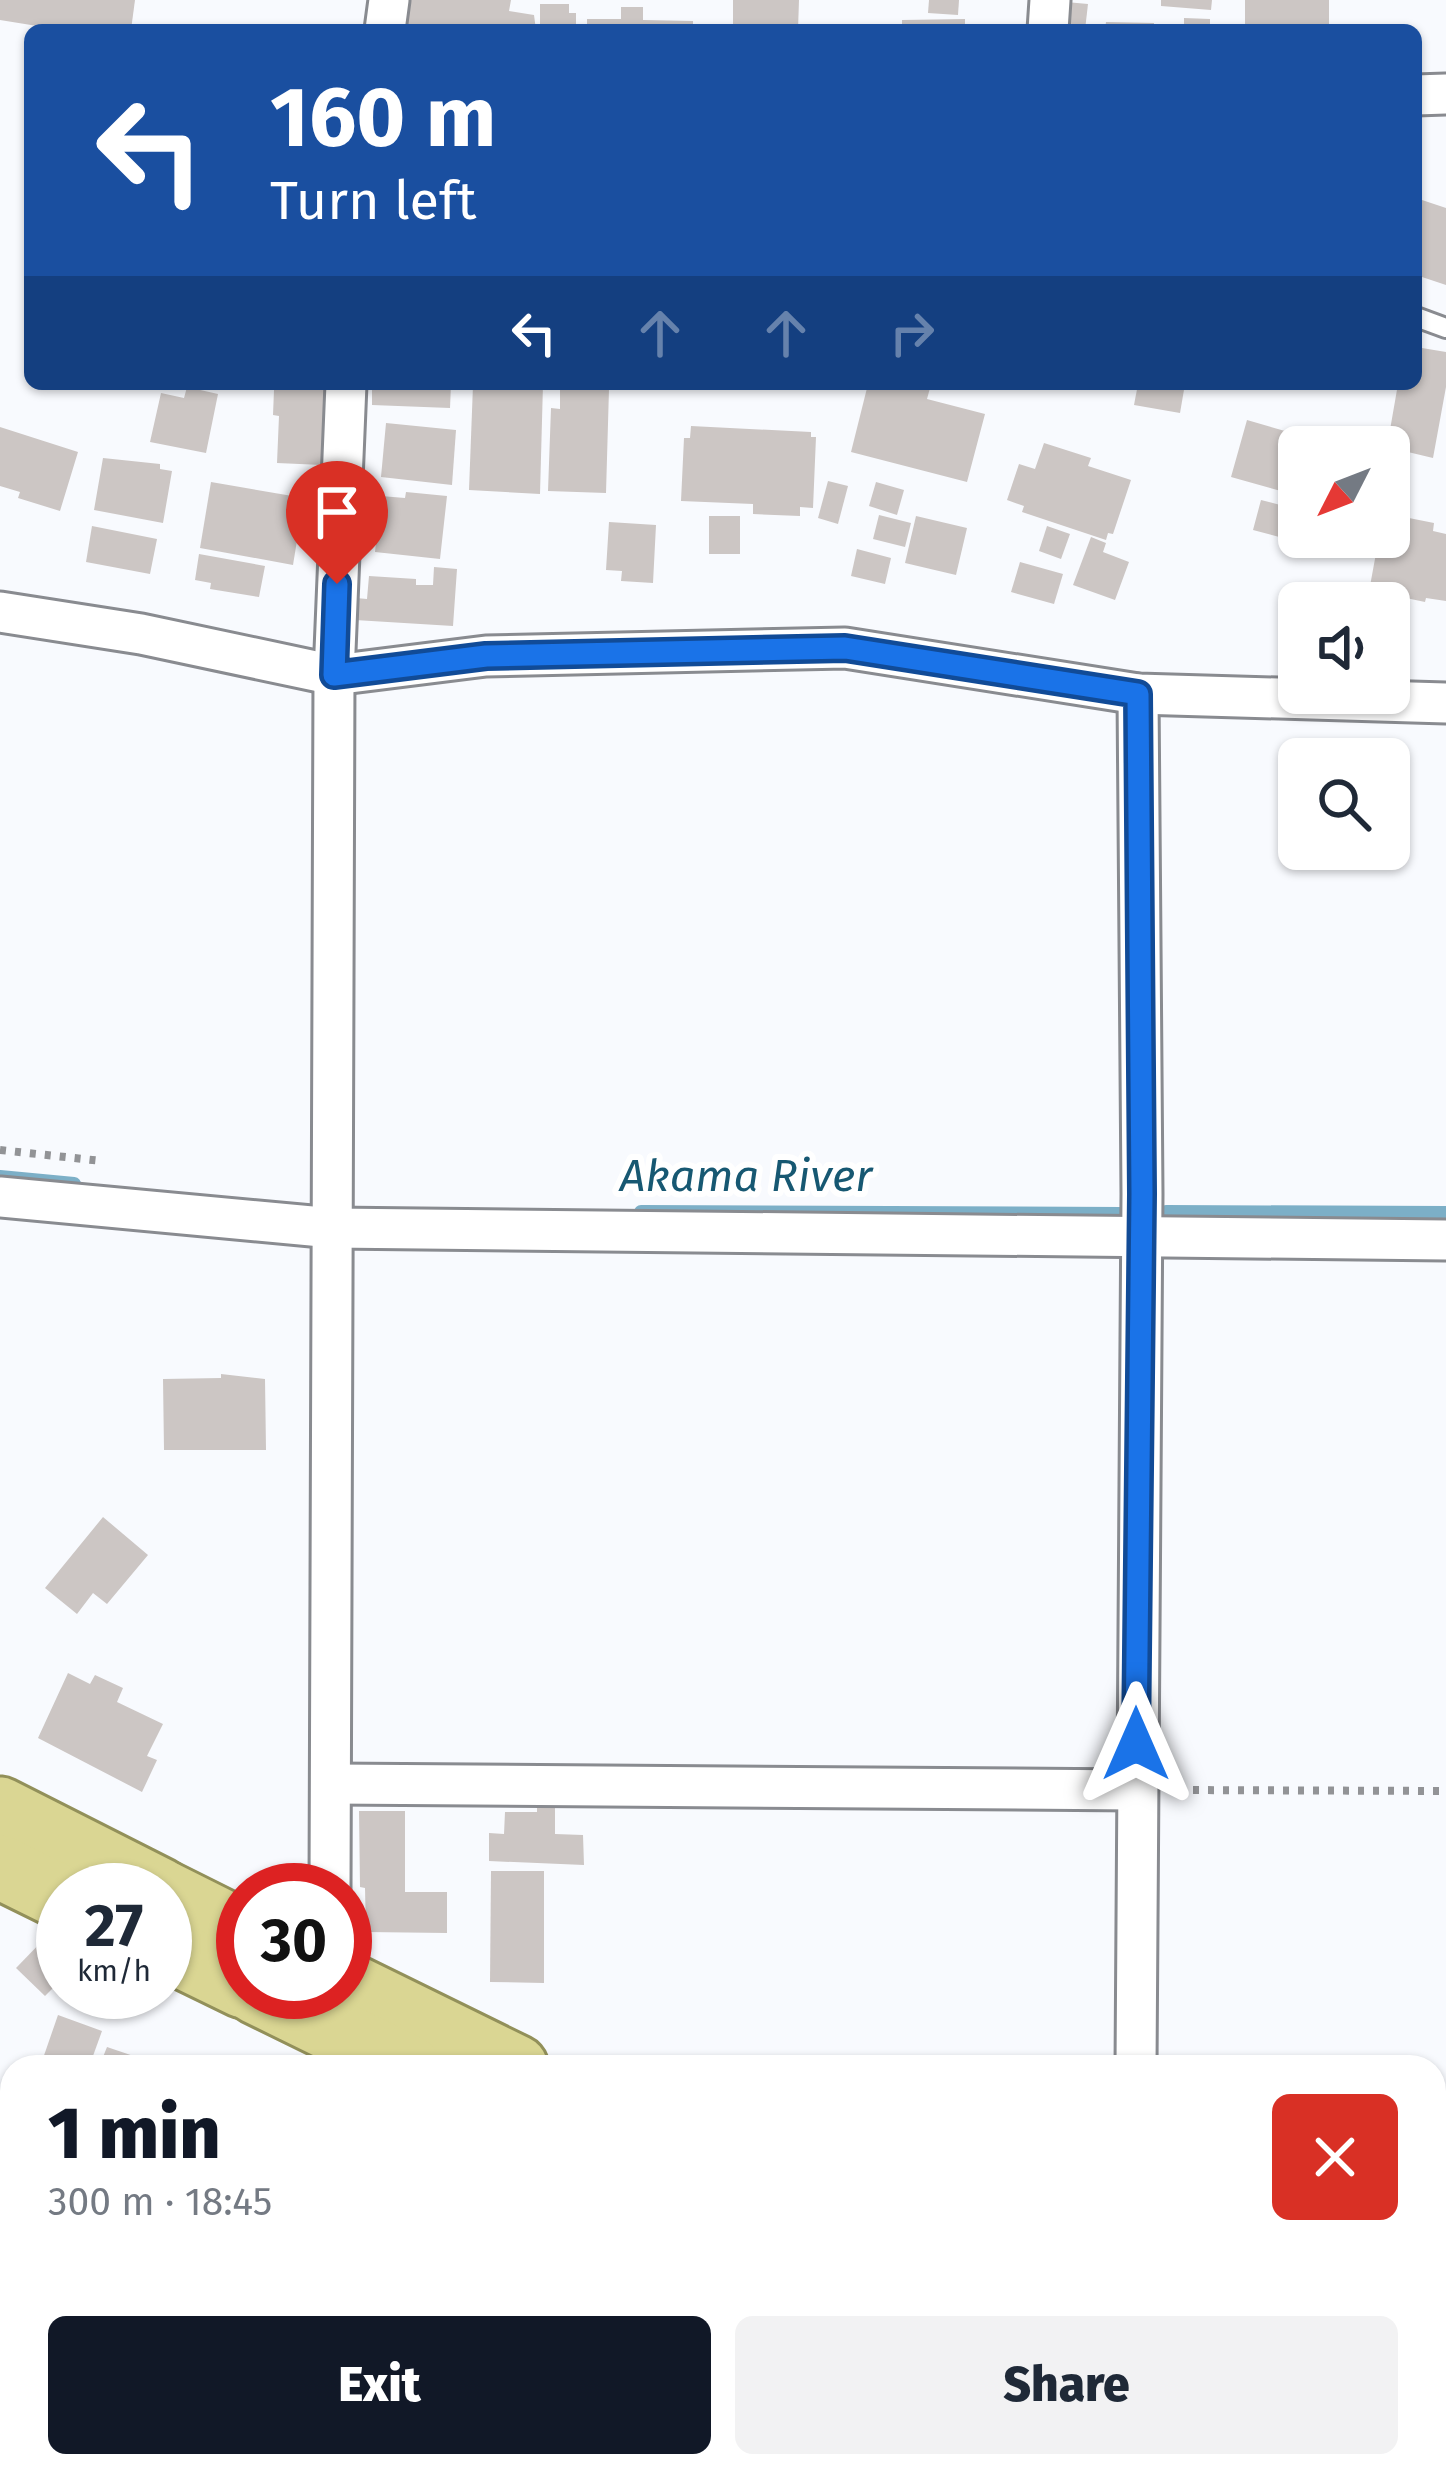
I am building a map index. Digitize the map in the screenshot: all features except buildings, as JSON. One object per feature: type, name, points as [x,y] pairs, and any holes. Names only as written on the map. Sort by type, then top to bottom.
[{"type":"highway","points":[[0,1809],[107,1863]]},
{"type":"highway","points":[[0,1868],[36,1885]]},
{"type":"highway","points":[[332,2025],[387,2055]]},
{"type":"highway","points":[[332,2025],[463,2055]]},
{"type":"street","points":[[331,1863],[334,675],[346,390]]},
{"type":"street","points":[[0,612],[141,634],[334,675],[486,656],[845,648],[1138,694],[1446,703]]},
{"type":"street","points":[[1136,2055],[1142,1238],[1138,694]]},
{"type":"street","points":[[0,1197],[334,1228],[1446,1240]]},
{"type":"street","points":[[332,1784],[1136,1790]]},
{"type":"path","points":[[0,1150],[119,1163]]},
{"type":"path","points":[[1136,1790],[1446,1791]]},
{"type":"waterway","name":"Akama River","points":[[0,1177],[74,1184]]},
{"type":"waterway","name":"Akama River","points":[[641,1212],[1122,1214]]},
{"type":"waterway","name":"Akama River","points":[[1166,1212],[1446,1213]]},
{"type":"route","points":[[337,584],[334,675],[486,656],[845,648],[1138,694],[1142,1194],[1136,1744]]}]
